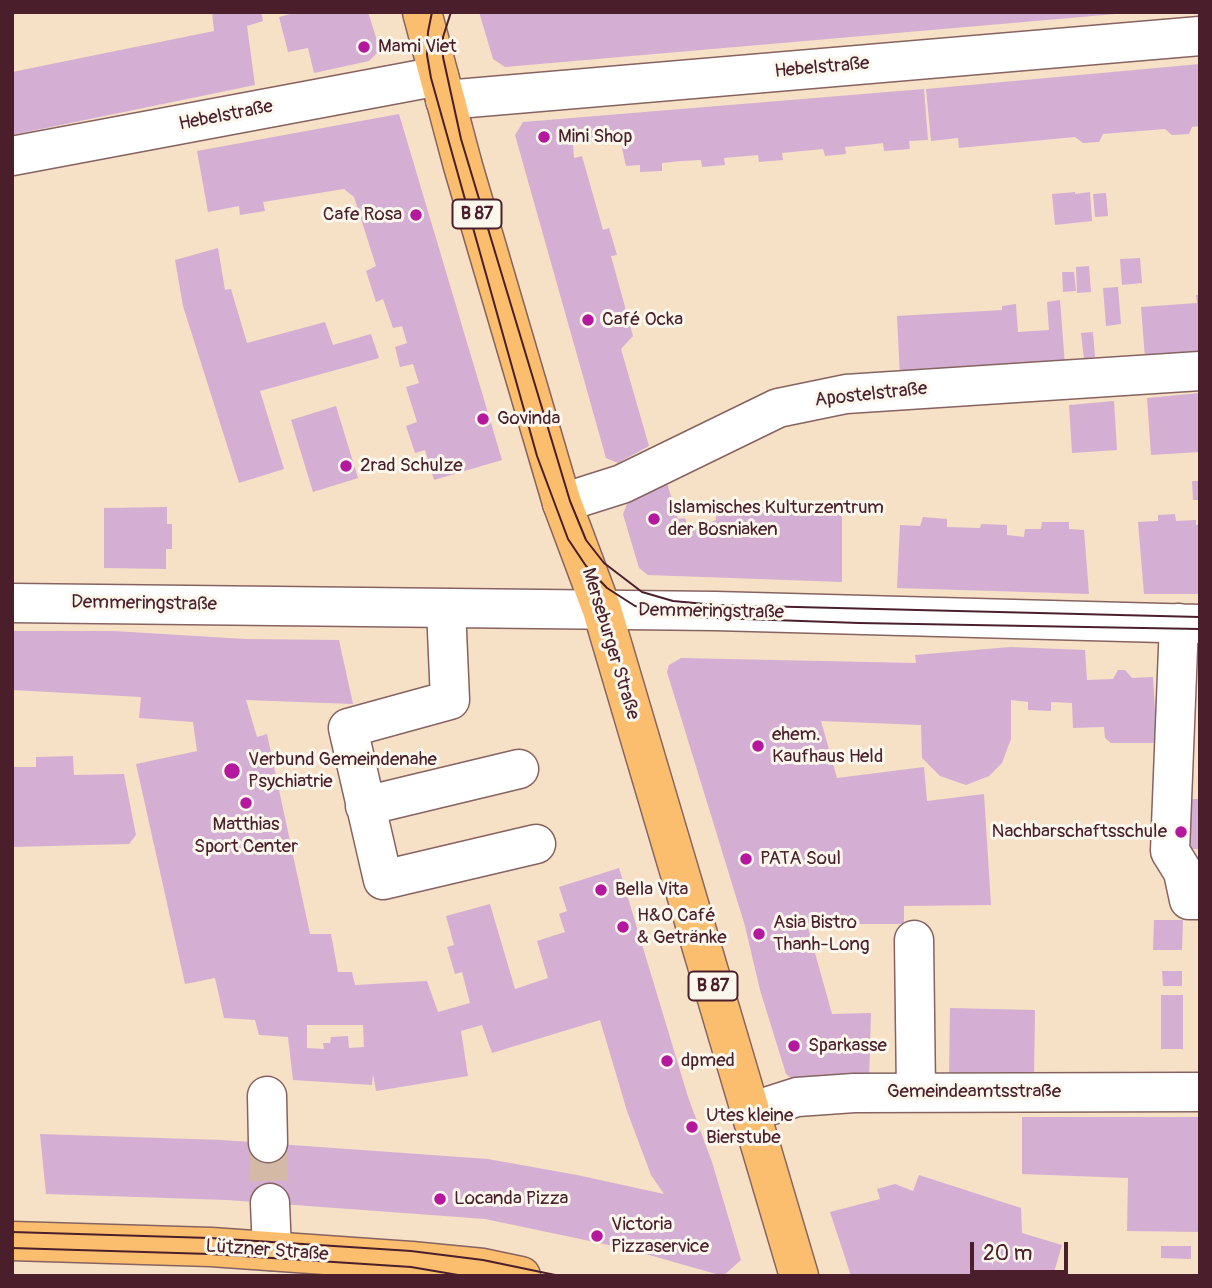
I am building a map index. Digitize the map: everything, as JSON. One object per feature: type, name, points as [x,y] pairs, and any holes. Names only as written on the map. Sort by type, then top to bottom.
[{"type":"main road","name":"Merseburger Straße","points":[[430,19],[442,88],[562,503],[602,610],[799,1276]]},
{"type":"main road","points":[[768,1276],[786,1232]]},
{"type":"main road","name":"Lützner Straße","points":[[12,1241],[272,1251],[521,1276]]},
{"type":"street","name":"Hebelstraße","points":[[12,156],[442,88],[1200,36]]},
{"type":"street","name":"Apostelstraße","points":[[562,503],[622,484],[778,408],[846,394],[1200,371]]},
{"type":"street","name":"Demmeringstraße","points":[[12,603],[602,610],[1189,624]]},
{"type":"street","points":[[446,608],[450,700],[348,728],[383,880],[536,844]]},
{"type":"street","points":[[1189,624],[1170,851],[1183,872],[1189,900],[1200,900]]},
{"type":"street","points":[[365,806],[519,769]]},
{"type":"street","points":[[914,940],[916,1092]]},
{"type":"street","name":"Gemeindeamtsstraße","points":[[750,1112],[797,1097],[854,1093],[1200,1092]]},
{"type":"street","points":[[267,1096],[268,1143]]},
{"type":"street","points":[[270,1203],[272,1251]]},
{"type":"building","points":[[212,12],[261,12],[263,21],[247,26],[255,85],[12,135],[12,72],[214,31]]},
{"type":"building","points":[[297,12],[368,12],[380,50],[369,61],[314,73],[308,48],[288,52],[279,17]]},
{"type":"building","points":[[479,12],[1116,14],[505,67],[493,59]]},
{"type":"building","points":[[1200,64],[1200,126],[1192,127],[1189,134],[1172,135],[1165,129],[1103,134],[1099,142],[1083,143],[1075,137],[959,148],[958,138],[931,141],[926,89]]},
{"type":"building","points":[[924,89],[928,140],[909,141],[910,149],[884,151],[883,143],[845,147],[846,154],[825,156],[823,149],[782,153],[783,160],[759,162],[758,155],[724,158],[725,165],[702,167],[701,160],[681,161],[662,163],[662,171],[640,172],[640,165],[626,166],[620,139],[573,144],[574,158],[582,156],[603,230],[609,228],[617,255],[611,256],[633,336],[621,349],[649,446],[618,463],[606,458],[515,135],[523,122]]},
{"type":"building","points":[[399,114],[502,460],[434,480],[425,450],[415,453],[406,426],[417,422],[406,387],[419,383],[413,364],[400,367],[395,347],[407,343],[402,326],[393,328],[383,299],[376,302],[366,271],[376,266],[354,197],[344,189],[263,202],[265,211],[240,215],[239,206],[208,212],[197,151]]},
{"type":"building","points":[[1090,192],[1092,221],[1055,225],[1052,194]]},
{"type":"building","points":[[1106,193],[1108,216],[1095,217],[1093,194]]},
{"type":"building","points":[[218,248],[225,290],[231,289],[247,343],[325,322],[333,345],[371,334],[379,358],[260,391],[284,469],[239,483],[183,306],[175,260]]},
{"type":"building","points":[[1140,258],[1142,283],[1122,285],[1120,259]]},
{"type":"building","points":[[1089,266],[1091,292],[1077,293],[1076,267]]},
{"type":"building","points":[[1062,272],[1074,272],[1076,291],[1063,292]]},
{"type":"building","points":[[1118,287],[1121,324],[1106,326],[1103,288]]},
{"type":"building","points":[[1196,295],[1200,295],[1200,353],[1145,358],[1141,307],[1197,303]]},
{"type":"building","points":[[1060,300],[1065,365],[900,377],[897,316],[1002,310],[1002,306],[1016,304],[1018,332],[1049,330],[1047,302]]},
{"type":"building","points":[[1093,332],[1095,357],[1084,359],[1081,333]]},
{"type":"building","points":[[1200,393],[1200,452],[1151,455],[1147,398]]},
{"type":"building","points":[[1114,401],[1117,450],[1072,453],[1069,405]]},
{"type":"building","points":[[336,406],[358,478],[313,492],[291,420]]},
{"type":"building","points":[[1192,481],[1200,481],[1200,500],[1193,500]]},
{"type":"building","points":[[667,483],[678,519],[685,518],[689,531],[716,520],[717,501],[842,506],[842,582],[648,575],[639,568],[623,514],[627,504]]},
{"type":"building","points":[[167,507],[167,524],[172,524],[172,549],[166,549],[166,569],[104,568],[104,508]]},
{"type":"building","points":[[1175,514],[1176,521],[1196,520],[1196,525],[1200,525],[1200,594],[1144,594],[1138,522],[1158,521],[1158,515]]},
{"type":"building","points":[[923,517],[947,519],[947,527],[1007,525],[1007,535],[1024,537],[1025,529],[1041,529],[1042,522],[1069,522],[1069,529],[1084,530],[1089,594],[897,588],[900,525],[920,526]]},
{"type":"building","points":[[12,631],[114,631],[245,639],[339,640],[353,704],[246,700],[257,737],[267,734],[310,934],[331,934],[338,972],[352,972],[355,985],[427,981],[438,1012],[470,1003],[462,972],[455,974],[447,947],[454,945],[446,916],[490,904],[515,989],[548,978],[537,941],[565,932],[559,914],[567,911],[559,887],[619,868],[688,1097],[712,1162],[741,1260],[723,1276],[628,1249],[485,1219],[227,1200],[46,1194],[40,1134],[222,1140],[488,1159],[664,1194],[651,1175],[627,1111],[600,1020],[492,1053],[482,1025],[461,1031],[468,1076],[376,1091],[373,1074],[372,1085],[293,1080],[288,1037],[259,1035],[255,1020],[224,1018],[215,978],[185,984],[136,764],[197,751],[193,722],[139,718],[141,697],[12,690]],"holes":[[[307,1025],[363,1025],[364,1047],[349,1048],[348,1036],[331,1037],[330,1043],[323,1043],[324,1049],[307,1048]]]},
{"type":"building","points":[[1010,647],[1085,650],[1087,680],[1113,679],[1118,670],[1125,670],[1132,678],[1153,677],[1157,743],[1111,743],[1105,738],[1104,727],[1073,728],[1072,703],[1051,702],[1051,711],[1028,710],[1028,702],[1011,700],[1011,739],[1002,763],[989,776],[966,785],[940,776],[922,758],[921,725],[821,721],[837,778],[924,767],[927,801],[984,794],[991,905],[904,906],[904,924],[807,924],[832,1014],[871,1013],[869,1082],[796,1082],[786,1074],[760,990],[745,926],[667,672],[669,665],[681,658],[916,663],[915,655]]},
{"type":"building","points":[[73,756],[74,775],[124,774],[136,835],[129,844],[12,847],[12,767],[36,767],[36,757]]},
{"type":"building","points":[[1179,799],[1200,799],[1200,849],[1177,849]]},
{"type":"building","points":[[1154,920],[1183,920],[1182,950],[1153,950]]},
{"type":"building","points":[[1162,971],[1182,971],[1182,986],[1163,986]]},
{"type":"building","points":[[1161,995],[1183,995],[1183,1049],[1161,1049]]},
{"type":"building","points":[[950,1008],[1035,1010],[1034,1076],[949,1075]]},
{"type":"building","points":[[1022,1117],[1200,1117],[1200,1232],[1127,1231],[1128,1178],[1022,1174]]},
{"type":"building","points":[[919,1175],[1021,1208],[1022,1233],[1062,1245],[1053,1276],[851,1276],[830,1212],[880,1199],[877,1189],[895,1184],[913,1191]]},
{"type":"building","points":[[1161,1246],[1191,1246],[1191,1259],[1161,1258]]},
{"type":"tunnel","points":[[268,1143],[270,1203]]},
{"type":"tram line","points":[[432,12],[427,55],[431,78],[537,456],[568,539],[586,566],[607,588],[635,606],[687,617],[1200,629]]},
{"type":"tram line","points":[[451,12],[443,37],[443,57],[461,139],[570,501],[586,540],[604,563],[642,592],[673,601],[716,605],[1200,617]]},
{"type":"tram line","points":[[12,1232],[210,1238],[411,1251],[483,1260],[560,1276]]},
{"type":"tram line","points":[[12,1248],[210,1254],[411,1267],[464,1276]]},
{"type":"place","name":"Mami Viet","points":[[364,47]]},
{"type":"place","name":"Mini Shop","points":[[544,137]]},
{"type":"place","name":"Cafe Rosa","points":[[416,215]]},
{"type":"place","name":"Café Ocka","points":[[588,320]]},
{"type":"place","name":"Govinda","points":[[483,419]]},
{"type":"place","name":"2rad Schulze","points":[[346,466]]},
{"type":"place","name":"Islamisches Kulturzentrum der Bosniaken","points":[[654,519]]},
{"type":"place","name":"ehem. Kaufhaus Held","points":[[758,746]]},
{"type":"place","name":"Verbund Gemeindenahe Psychiatrie","points":[[232,771]]},
{"type":"place","name":"Matthias Sport Center","points":[[246,803]]},
{"type":"place","name":"Nachbarschaftsschule","points":[[1181,832]]},
{"type":"place","name":"PATA Soul","points":[[746,859]]},
{"type":"place","name":"Bella Vita","points":[[601,890]]},
{"type":"place","name":"H&O Café & Getränke","points":[[623,927]]},
{"type":"place","name":"Asia Bistro Thanh-Long","points":[[759,934]]},
{"type":"place","name":"Sparkasse","points":[[794,1046]]},
{"type":"place","name":"dpmed","points":[[667,1061]]},
{"type":"place","name":"Utes kleine Bierstube","points":[[692,1127]]},
{"type":"place","name":"Locanda Pizza","points":[[440,1199]]},
{"type":"place","name":"Victoria Pizzaservice","points":[[597,1236]]}]
